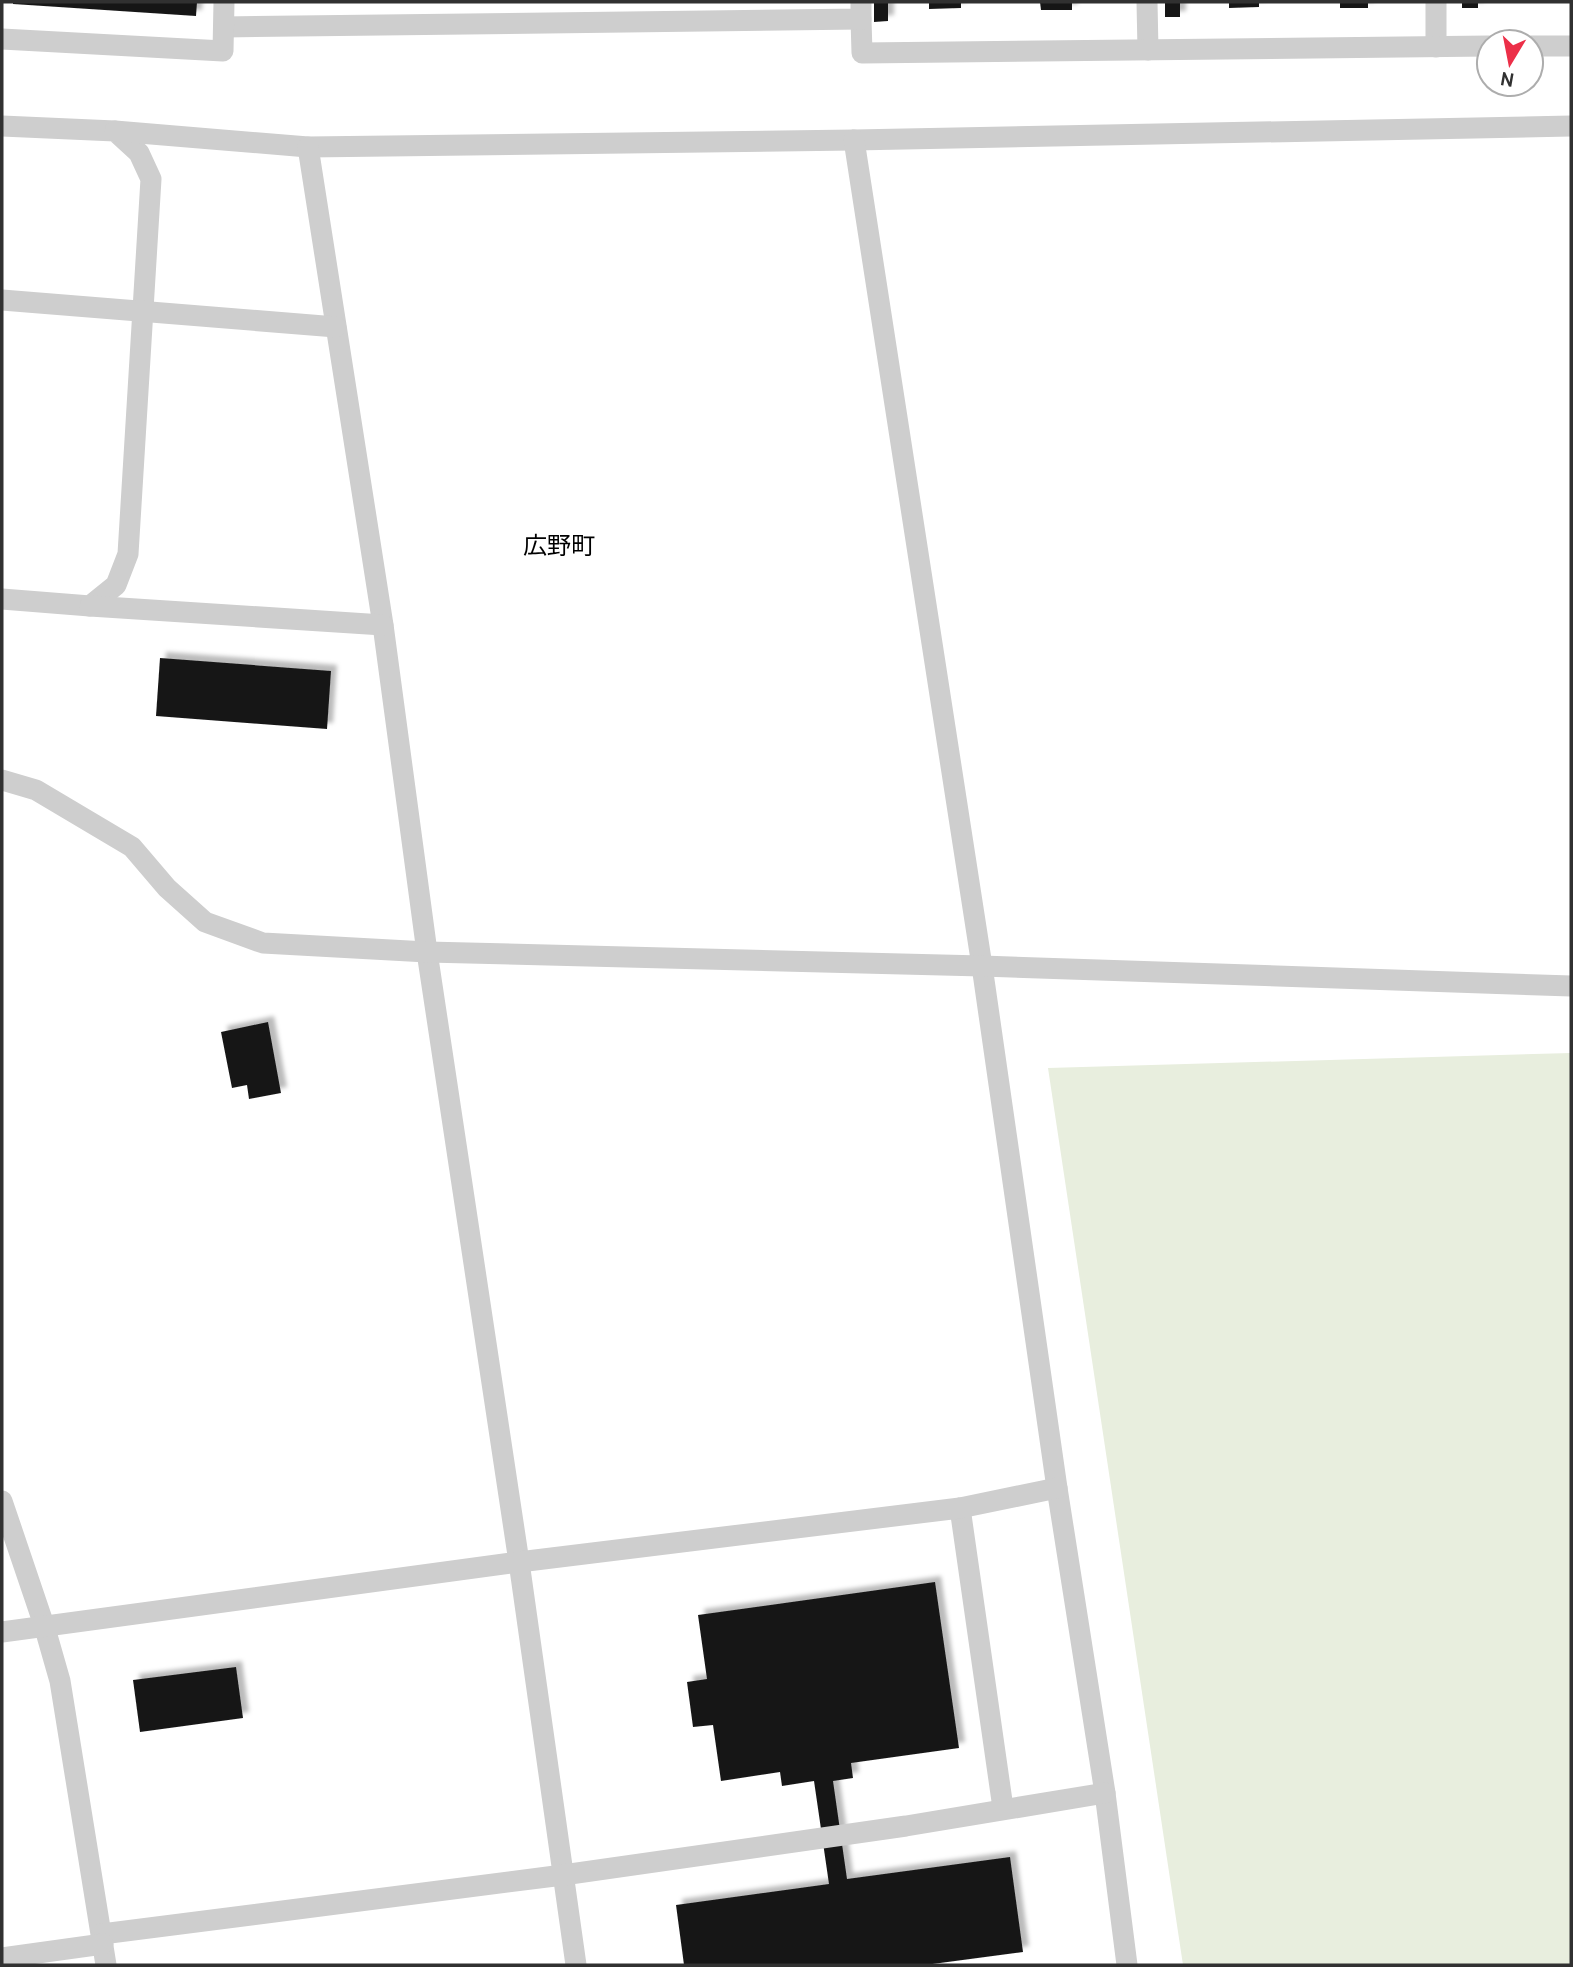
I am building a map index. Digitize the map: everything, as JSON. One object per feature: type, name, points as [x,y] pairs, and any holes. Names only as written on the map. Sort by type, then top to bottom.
[{"type":"lane","points":[[2,39],[223,51],[224,2]]},
{"type":"lane","points":[[1147,2],[1148,50]]},
{"type":"lane","points":[[1436,2],[1436,47]]},
{"type":"lane","points":[[223,27],[861,10],[862,53],[1475,46]]},
{"type":"lane","points":[[1545,46],[1571,46]]},
{"type":"lane","points":[[2,126],[115,131],[308,147],[1571,126]]},
{"type":"lane","points":[[90,606],[116,585],[128,554],[151,179],[139,153],[115,131]]},
{"type":"lane","points":[[854,140],[982,966],[1057,1488],[1105,1793],[1127,1965]]},
{"type":"lane","points":[[308,147],[383,625],[427,952],[519,1562],[576,1965]]},
{"type":"lane","points":[[2,300],[336,327]]},
{"type":"lane","points":[[2,600],[383,625]]},
{"type":"lane","points":[[2,780],[36,790],[132,847],[167,888],[205,922],[263,943],[427,952],[982,966],[1571,986]]},
{"type":"lane","points":[[2,1632],[519,1562],[960,1507],[1057,1488]]},
{"type":"lane","points":[[2,1501],[60,1681],[104,1948]]},
{"type":"lane","points":[[960,1507],[1003,1808]]},
{"type":"lane","points":[[2,1958],[104,1948],[563,1875],[906,1826],[1105,1793]]},
{"type":"green space","points":[[1571,1053],[1571,1965],[1183,1965],[1048,1068]]},
{"type":"building","points":[[13,2],[197,2],[196,16]]},
{"type":"building","points":[[874,2],[888,2],[888,21],[874,22]]},
{"type":"building","points":[[929,2],[961,2],[961,8],[929,9]]},
{"type":"building","points":[[1040,2],[1072,2],[1072,10],[1041,10]]},
{"type":"building","points":[[1165,2],[1180,2],[1180,17],[1165,17]]},
{"type":"building","points":[[1229,2],[1259,2],[1259,7],[1229,8]]},
{"type":"building","points":[[1340,2],[1368,2],[1368,8],[1340,8]]},
{"type":"building","points":[[1462,2],[1478,2],[1478,8],[1462,8]]},
{"type":"building","points":[[160,658],[331,671],[327,729],[156,716]]},
{"type":"building","points":[[268,1022],[281,1093],[249,1099],[247,1085],[232,1088],[221,1032]]},
{"type":"building","points":[[935,1582],[959,1748],[851,1763],[853,1778],[833,1781],[847,1879],[1010,1857],[1023,1952],[925,1965],[684,1965],[676,1905],[829,1884],[814,1781],[782,1786],[780,1772],[721,1781],[713,1725],[693,1727],[687,1682],[707,1679],[698,1615]]},
{"type":"building","points":[[236,1667],[243,1718],[140,1732],[133,1680]]},
{"type":"district","name":"広野町","points":[[559,546]]}]
